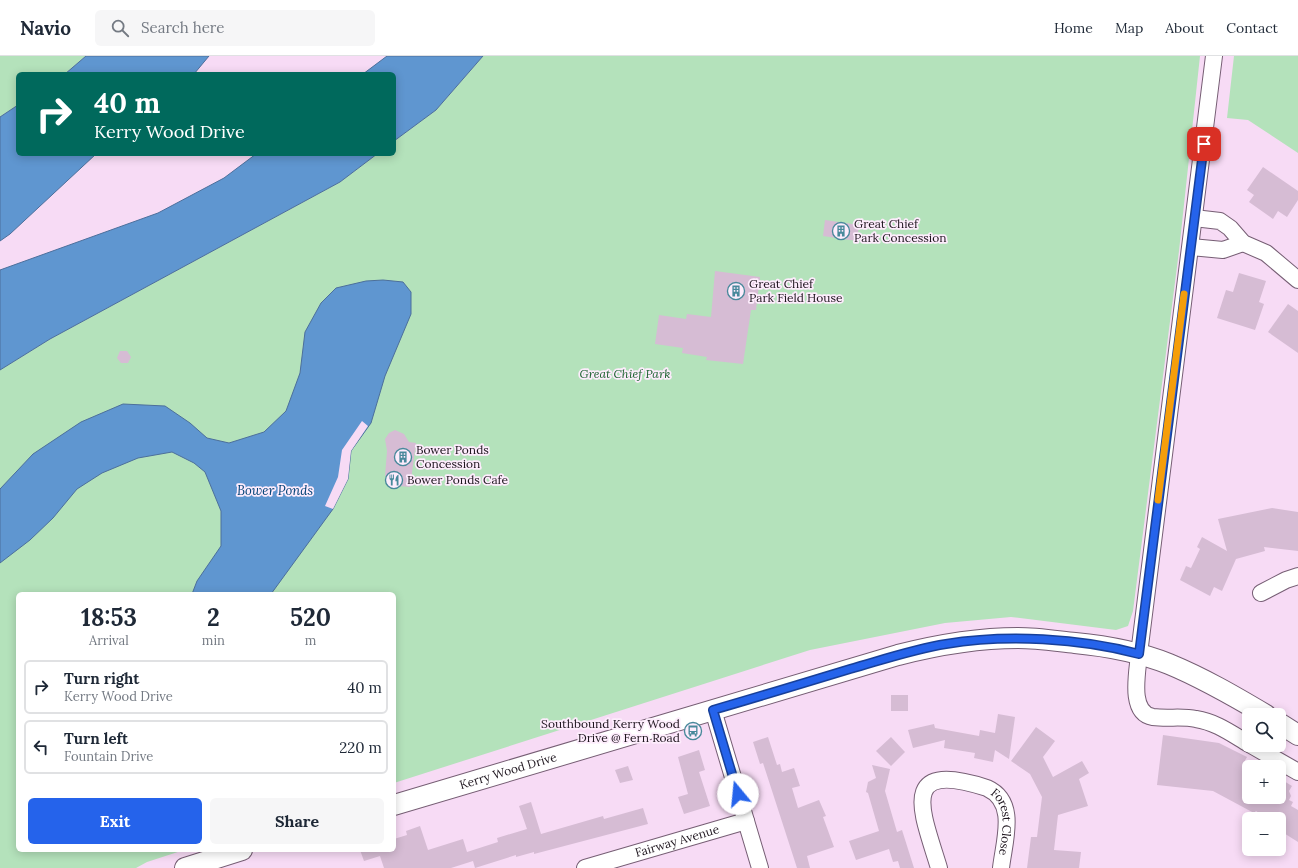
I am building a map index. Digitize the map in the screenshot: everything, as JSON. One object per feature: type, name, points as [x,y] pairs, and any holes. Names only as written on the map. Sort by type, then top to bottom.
[{"type":"street","points":[[1214,56],[1139,654],[1136,695],[1143,711],[1151,716],[1196,719],[1211,722],[1242,739]]},
{"type":"street","points":[[1194,218],[1220,221],[1230,228],[1243,243],[1266,253],[1298,280]]},
{"type":"street","points":[[1191,247],[1223,250],[1243,243]]},
{"type":"street","points":[[1261,593],[1286,580],[1298,576]]},
{"type":"street","name":"Kerry Wood Drive","points":[[396,804],[898,655],[947,644],[987,639],[1018,638],[1087,644],[1139,654],[1168,664],[1213,685],[1254,708]]},
{"type":"street","points":[[713,710],[760,868]]},
{"type":"street","points":[[1286,727],[1298,735]]},
{"type":"street","points":[[1264,752],[1298,772]]},
{"type":"street","name":"Forest Close","points":[[938,868],[923,814],[921,801],[929,784],[940,779],[987,788],[993,791],[1004,801],[1007,820],[1001,868]]},
{"type":"street","name":"Fairway Avenue","points":[[585,868],[746,821]]},
{"type":"street","points":[[185,868],[236,852]]},
{"type":"green space","points":[[0,56],[86,56],[67,72],[16,72],[16,106],[0,117]]},
{"type":"green space","name":"Great Chief Park","points":[[483,56],[1200,56],[1179,251],[1133,611],[1128,626],[1116,630],[1011,617],[945,623],[810,650],[396,782],[396,592],[16,592],[16,852],[178,852],[147,862],[136,868],[0,868],[0,370],[50,339],[340,182],[374,156],[396,156],[396,140],[436,110]]},
{"type":"green space","points":[[1234,56],[1298,56],[1298,153],[1248,120],[1227,118]]},
{"type":"water","points":[[86,56],[209,56],[196,72],[67,72]]},
{"type":"water","points":[[387,56],[483,56],[436,110],[396,140],[396,72],[366,72]]},
{"type":"water","points":[[16,106],[16,156],[94,156],[10,234],[0,241],[0,117]]},
{"type":"water","points":[[253,156],[374,156],[340,182],[50,339],[0,370],[0,270],[158,213],[224,178]]},
{"type":"water","name":"Bower Ponds","points":[[383,280],[403,282],[411,292],[411,314],[385,376],[371,423],[351,451],[348,479],[333,509],[272,592],[193,592],[197,581],[221,546],[221,511],[205,472],[194,463],[172,452],[138,458],[102,473],[77,489],[53,518],[30,540],[0,563],[0,489],[33,454],[81,422],[123,404],[165,406],[190,423],[207,438],[229,443],[264,432],[286,411],[300,373],[305,332],[321,303],[336,288],[366,281]]},
{"type":"pier","points":[[362,421],[368,426],[351,451],[348,479],[333,509],[325,506],[338,477],[342,450]]},
{"type":"building","points":[[1263,167],[1298,191],[1298,200],[1287,217],[1278,211],[1273,219],[1249,202],[1254,195],[1247,190]]},
{"type":"building","name":"Great Chief Park Concession","points":[[825,220],[859,225],[857,241],[823,236]]},
{"type":"building","points":[[715,271],[760,277],[756,310],[751,310],[743,364],[706,360],[707,357],[682,353],[683,348],[655,344],[659,315],[686,319],[687,314],[711,317]]},
{"type":"building","points":[[1239,273],[1266,281],[1259,302],[1264,304],[1255,330],[1217,318],[1226,290],[1233,292]]},
{"type":"building","points":[[1288,304],[1298,311],[1298,353],[1268,332]]},
{"type":"building","points":[[120,351],[127,351],[131,357],[128,363],[121,363],[117,358]]},
{"type":"building","name":"Bower Ponds Concession","points":[[395,430],[404,434],[409,442],[416,443],[410,487],[388,485],[389,476],[385,476],[387,451],[385,439],[389,433]]},
{"type":"building","points":[[1272,508],[1298,512],[1298,551],[1264,547],[1265,551],[1236,559],[1222,591],[1214,587],[1210,596],[1180,580],[1186,566],[1191,568],[1200,549],[1197,547],[1202,537],[1227,551],[1218,519]]},
{"type":"building","points":[[891,695],[908,695],[908,711],[891,711]]},
{"type":"building","points":[[998,714],[1015,717],[1009,759],[995,750],[993,762],[974,758],[975,753],[944,748],[945,740],[913,748],[908,730],[934,724],[935,728],[979,736],[980,730],[995,733]]},
{"type":"building","points":[[1036,727],[1055,741],[1043,757],[1053,777],[1082,761],[1089,773],[1079,779],[1088,806],[1058,815],[1054,850],[1081,852],[1079,868],[1027,868],[1031,837],[1037,837],[1042,797],[1030,774],[1011,761]]},
{"type":"building","points":[[1163,735],[1219,743],[1247,757],[1245,760],[1242,760],[1242,804],[1286,804],[1286,782],[1292,786],[1289,791],[1291,796],[1289,800],[1293,802],[1291,806],[1298,810],[1298,842],[1286,834],[1286,812],[1252,812],[1213,791],[1157,785]]},
{"type":"building","points":[[768,737],[777,765],[780,764],[782,772],[794,768],[800,786],[792,788],[798,808],[819,800],[826,816],[823,817],[834,847],[807,856],[810,868],[797,868],[763,763],[760,764],[753,742]]},
{"type":"building","points":[[891,737],[905,752],[891,766],[876,751]]},
{"type":"building","points":[[699,750],[705,770],[699,772],[710,806],[684,814],[678,797],[688,794],[678,757]]},
{"type":"building","points":[[872,765],[890,769],[885,791],[897,832],[902,830],[914,868],[900,868],[898,861],[893,862],[889,849],[856,860],[849,841],[879,831],[868,793],[866,792],[868,782],[876,778]]},
{"type":"building","points":[[628,766],[633,780],[620,783],[615,770]]},
{"type":"building","points":[[531,802],[541,834],[603,816],[604,819],[643,808],[648,824],[534,854],[534,852],[516,857],[516,855],[475,868],[473,861],[451,868],[384,868],[380,856],[364,861],[361,852],[396,852],[396,838],[407,835],[406,831],[420,826],[428,850],[463,839],[467,852],[498,842],[497,838],[527,829],[519,806]]},
{"type":"slow traffic","points":[[1158,500],[1184,294]]},
{"type":"place","name":"Great Chief Park Concession","points":[[841,231]]},
{"type":"place","name":"Great Chief Park Field House","points":[[736,291]]},
{"type":"place","name":"Bower Ponds Concession","points":[[403,457]]},
{"type":"place","name":"Bower Ponds Cafe","points":[[394,480]]},
{"type":"place","name":"Southbound Kerry Wood Drive @ Fern Road","points":[[693,731]]},
{"type":"route","points":[[738,794],[713,710],[898,655],[947,644],[987,639],[1018,638],[1087,644],[1122,649],[1139,654],[1204,144]]}]
